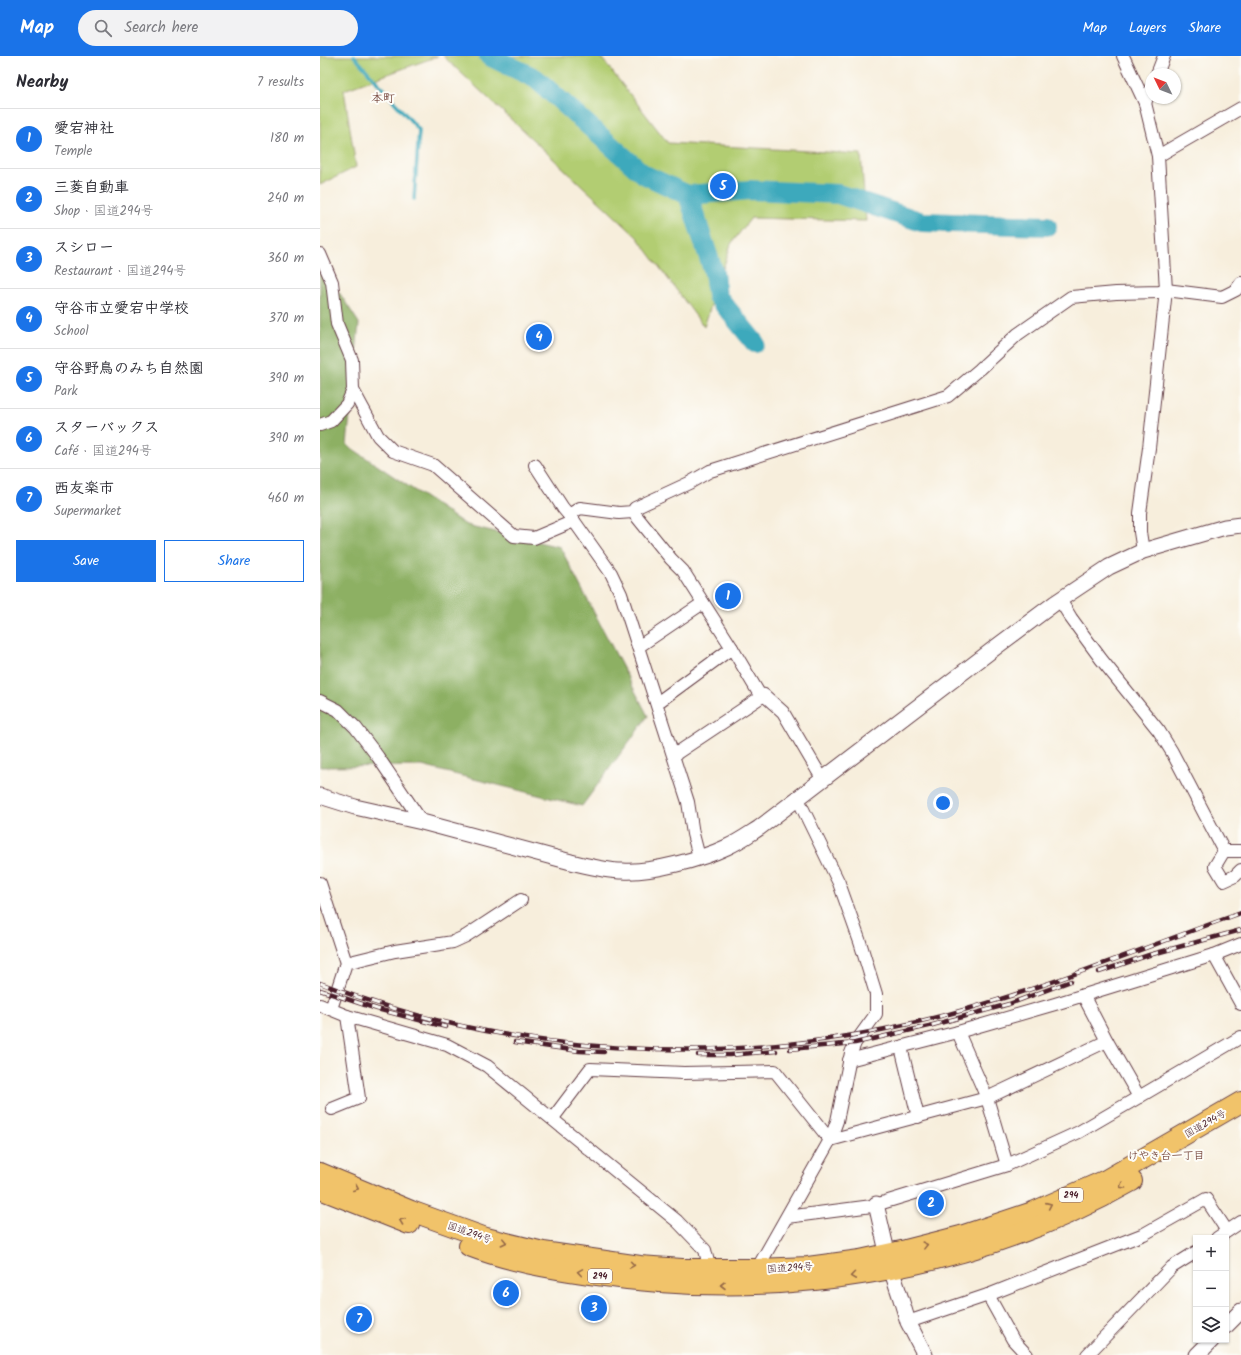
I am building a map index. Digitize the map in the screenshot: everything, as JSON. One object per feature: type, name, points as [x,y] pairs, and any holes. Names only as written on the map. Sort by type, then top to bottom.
[{"type":"highway","name":"国道294号","points":[[320,1189],[483,1252],[541,1266],[626,1280],[690,1284],[746,1285],[805,1282],[863,1275],[889,1262],[1033,1212],[1106,1180],[1241,1102]]},
{"type":"highway","name":"国道294号","points":[[320,1172],[411,1210],[486,1238],[543,1252],[640,1266],[710,1270],[808,1267],[860,1260],[889,1262],[965,1251],[1029,1230],[1109,1194],[1241,1119]]},
{"type":"street","points":[[1123,56],[1145,102]]},
{"type":"street","points":[[1159,68],[1164,56]]},
{"type":"street","points":[[1143,551],[1140,532],[1140,513],[1150,440],[1166,290],[1158,156],[1145,104]]},
{"type":"street","points":[[1158,156],[1241,108]]},
{"type":"street","points":[[320,254],[332,282],[337,324],[352,360],[353,390],[347,404],[331,421],[320,425]]},
{"type":"street","points":[[353,390],[378,436],[393,451],[433,465],[514,536],[534,538],[571,518],[580,508],[619,513],[633,512],[635,508],[689,483],[710,471],[948,396],[1018,334],[1071,297],[1116,292],[1160,292],[1166,290],[1222,297],[1236,290],[1241,283]]},
{"type":"street","points":[[535,465],[611,573],[620,594],[674,755],[688,802],[692,834],[699,857]]},
{"type":"street","points":[[633,512],[671,559],[683,571],[704,602],[761,696]]},
{"type":"street","points":[[320,796],[361,809],[422,822],[571,862],[622,871],[645,870],[699,857],[727,847],[759,828],[1000,644],[1060,600],[1109,567],[1143,551],[1225,527],[1241,525]]},
{"type":"street","points":[[1060,600],[1070,618],[1159,731],[1172,752],[1224,851]]},
{"type":"street","points":[[638,647],[704,602]]},
{"type":"street","points":[[657,703],[732,648]]},
{"type":"street","points":[[674,755],[764,694],[783,712],[823,780]]},
{"type":"street","points":[[320,701],[338,710],[356,728],[378,757],[422,822]]},
{"type":"street","points":[[757,1269],[830,1140],[837,1121],[849,1060],[855,1043],[876,1014],[876,994],[838,883],[798,799]]},
{"type":"street","points":[[1224,851],[1241,851]]},
{"type":"street","points":[[1224,851],[1215,866],[1224,881],[1235,876],[1241,870]]},
{"type":"street","points":[[320,883],[346,963],[325,1007],[347,1016],[447,1045],[487,1066],[553,1118],[677,1221],[705,1250],[710,1270]]},
{"type":"street","points":[[346,963],[395,951],[453,942],[466,936],[521,900]]},
{"type":"street","points":[[849,1060],[958,1032],[1055,1004],[1214,955],[1241,944]]},
{"type":"street","points":[[1214,955],[1241,1004]]},
{"type":"street","points":[[1083,995],[1139,1097]]},
{"type":"street","points":[[332,1109],[359,1098],[347,1016]]},
{"type":"street","points":[[958,1032],[987,1098],[1007,1164]]},
{"type":"street","points":[[787,1217],[876,1204],[1007,1164],[1079,1132],[1241,1037]]},
{"type":"street","points":[[830,1140],[987,1098],[1107,1041]]},
{"type":"street","points":[[901,1047],[918,1117]]},
{"type":"street","points":[[553,1118],[590,1068],[684,1073],[775,1071],[830,1140]]},
{"type":"street","points":[[908,1322],[988,1296],[1144,1234],[1206,1199],[1222,1235],[1241,1222]]},
{"type":"street","points":[[876,1204],[889,1262],[908,1322],[926,1355]]},
{"type":"street","points":[[1087,1355],[1172,1267],[1193,1254]]},
{"type":"street","points":[[988,1296],[1013,1340],[1027,1355]]},
{"type":"street","points":[[1229,1323],[1241,1311]]},
{"type":"street","points":[[1196,1355],[1209,1343]]},
{"type":"green space","points":[[320,56],[438,56],[344,90],[356,167],[320,185]]},
{"type":"green space","points":[[443,56],[600,56],[668,143],[861,154],[866,221],[751,218],[731,244],[704,327],[637,237]]},
{"type":"green space","points":[[320,263],[359,323],[347,445],[466,525],[560,547],[648,716],[582,806],[422,766],[320,767]]},
{"type":"waterway","points":[[354,56],[419,130],[414,199]]},
{"type":"waterway","points":[[489,56],[535,78],[643,174],[688,195],[750,190],[838,194],[922,222],[1047,226]]},
{"type":"waterway","points":[[688,195],[714,273],[717,296],[755,343]]},
{"type":"railway","points":[[320,983],[392,1008],[466,1027],[542,1040],[620,1048],[697,1049],[774,1045],[850,1036],[925,1020],[1005,998],[1084,971],[1241,913]]},
{"type":"railway","points":[[1099,972],[1149,955],[1241,930]]},
{"type":"railway","points":[[790,1049],[855,1043],[929,1026],[1009,1004],[1071,981]]},
{"type":"railway","points":[[320,990],[377,1009],[446,1027]]},
{"type":"railway","points":[[515,1042],[579,1051],[604,1052]]},
{"type":"railway","points":[[698,1055],[730,1055],[776,1051]]},
{"type":"place","name":"守谷野鳥のみち自然園","points":[[723,186]]},
{"type":"place","name":"守谷市立愛宕中学校","points":[[539,337]]},
{"type":"place","name":"愛宕神社","points":[[728,596]]},
{"type":"place","name":"三菱自動車","points":[[931,1203]]},
{"type":"place","name":"スターバックス","points":[[506,1293]]},
{"type":"place","name":"スシロー","points":[[594,1308]]},
{"type":"place","name":"西友楽市","points":[[359,1319]]},
{"type":"district","name":"本町","points":[[383,98]]},
{"type":"district","name":"けやき台一丁目","points":[[1166,1155]]}]
